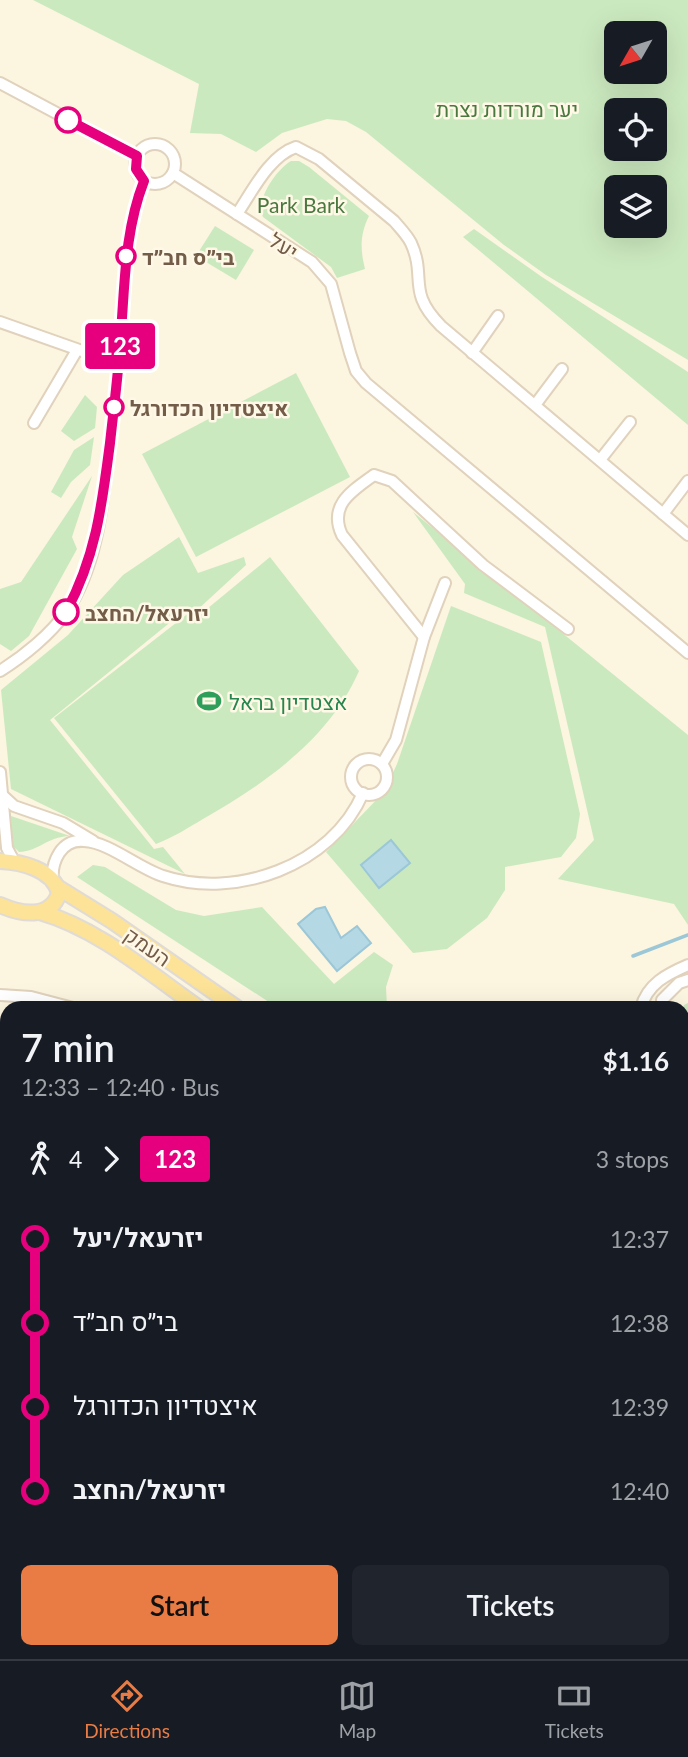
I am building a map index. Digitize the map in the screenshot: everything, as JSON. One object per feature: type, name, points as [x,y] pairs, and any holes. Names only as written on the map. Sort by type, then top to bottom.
[{"type":"main road","name":"העמק","points":[[13,863],[36,869],[227,1001]]},
{"type":"main road","points":[[40,912],[53,905],[59,893],[55,884]]},
{"type":"main road","name":"העמק","points":[[0,905],[21,912],[40,912],[62,918],[100,939],[189,1001]]},
{"type":"street","points":[[0,83],[137,156]]},
{"type":"street","points":[[153,144],[166,147],[174,157],[173,173],[162,183],[144,181],[136,169],[137,156],[141,150],[153,144]]},
{"type":"street","points":[[237,214],[275,160],[286,150],[296,147],[312,155],[404,232],[414,251],[418,290],[424,308],[441,326],[688,534]]},
{"type":"street","name":"יעל","points":[[173,173],[312,262],[331,284],[356,371],[366,383],[688,653]]},
{"type":"street","points":[[0,671],[19,657],[66,612],[79,588],[93,551],[100,521],[119,364],[127,246],[131,222],[144,181]]},
{"type":"street","points":[[472,353],[498,316]]},
{"type":"street","points":[[0,322],[119,364]]},
{"type":"street","points":[[34,423],[76,350]]},
{"type":"street","points":[[535,405],[562,369]]},
{"type":"street","points":[[600,460],[630,422]]},
{"type":"street","points":[[424,637],[342,535],[336,522],[340,504],[374,475],[392,481],[467,551],[568,629]]},
{"type":"street","points":[[663,514],[688,481]]},
{"type":"street","points":[[382,764],[396,740],[424,637],[444,583]]},
{"type":"street","points":[[0,659],[19,657]]},
{"type":"street","points":[[372,759],[382,764],[387,774],[382,789],[373,794],[358,790],[352,780],[356,764],[372,759]]},
{"type":"street","points":[[0,772],[7,848],[13,863],[43,863],[75,842],[83,841],[105,848]]},
{"type":"street","points":[[2,795],[14,806],[63,823],[105,848],[163,876],[215,885],[236,883],[290,866],[316,849],[350,818],[363,793]]},
{"type":"street","points":[[55,884],[54,863],[61,851]]},
{"type":"street","points":[[643,1001],[657,980],[688,965]]},
{"type":"street","points":[[662,1001],[679,984],[688,980]]},
{"type":"street","points":[[0,995],[46,1001]]},
{"type":"green space","name":"יער מורדות נצרת","points":[[33,0],[688,0],[688,360],[546,275],[504,245],[366,132],[346,121],[327,119],[282,133],[256,152],[221,134],[190,133],[199,84]]},
{"type":"green space","name":"Park Bark","points":[[291,161],[299,161],[309,167],[369,216],[362,242],[365,269],[337,278],[331,267],[263,217],[262,202],[268,186]]},
{"type":"green space","points":[[215,226],[254,250],[236,280],[196,256]]},
{"type":"green space","points":[[474,229],[542,277],[688,372],[688,425],[463,237]]},
{"type":"green space","points":[[296,373],[350,477],[196,557],[142,454]]},
{"type":"green space","points":[[85,395],[97,407],[95,428],[74,441],[61,431]]},
{"type":"green space","points":[[94,437],[90,465],[71,482],[61,498],[51,492],[74,450]]},
{"type":"green space","points":[[92,476],[72,537],[77,549],[29,636],[11,651],[0,644],[0,589],[21,582]]},
{"type":"green space","points":[[413,512],[688,735],[688,925],[674,904],[558,879],[594,840],[545,627],[464,593],[465,584]]},
{"type":"green space","points":[[179,537],[198,573],[244,557],[246,565],[195,612],[189,607],[50,720],[154,849],[163,847],[185,874],[11,789],[1,690],[68,635],[123,575]]},
{"type":"green space","name":"אצטדיון בראל","points":[[270,557],[359,671],[347,695],[331,717],[293,757],[249,791],[180,833],[156,844],[54,718],[190,612],[196,618]]},
{"type":"green space","points":[[451,606],[541,642],[580,814],[576,838],[561,857],[505,867],[505,890],[487,918],[447,949],[413,953],[326,852],[384,792],[397,764]]},
{"type":"green space","points":[[11,816],[70,836],[19,852],[12,845]]},
{"type":"green space","points":[[93,865],[105,867],[176,910],[204,916],[262,907],[334,984],[374,952],[393,965],[386,987],[387,1001],[267,1001],[77,877]]},
{"type":"water","points":[[391,840],[410,863],[379,888],[361,865]]},
{"type":"water","points":[[325,907],[341,938],[357,926],[371,943],[337,971],[298,924],[316,909]]},
{"type":"waterway","points":[[633,956],[688,935]]},
{"type":"bus line","name":"123","points":[[66,612],[79,588],[93,551],[100,521],[119,364],[127,246],[137,199],[144,181],[136,169],[137,156],[68,120]]},
{"type":"place","name":"בי״ס חב״ד","points":[[126,256]]},
{"type":"place","name":"איצטדיון הכדורגל","points":[[114,407]]},
{"type":"place","name":"יזרעאל/החצב","points":[[66,612]]},
{"type":"place","name":"אצטדיון בראל","points":[[209,701]]}]
